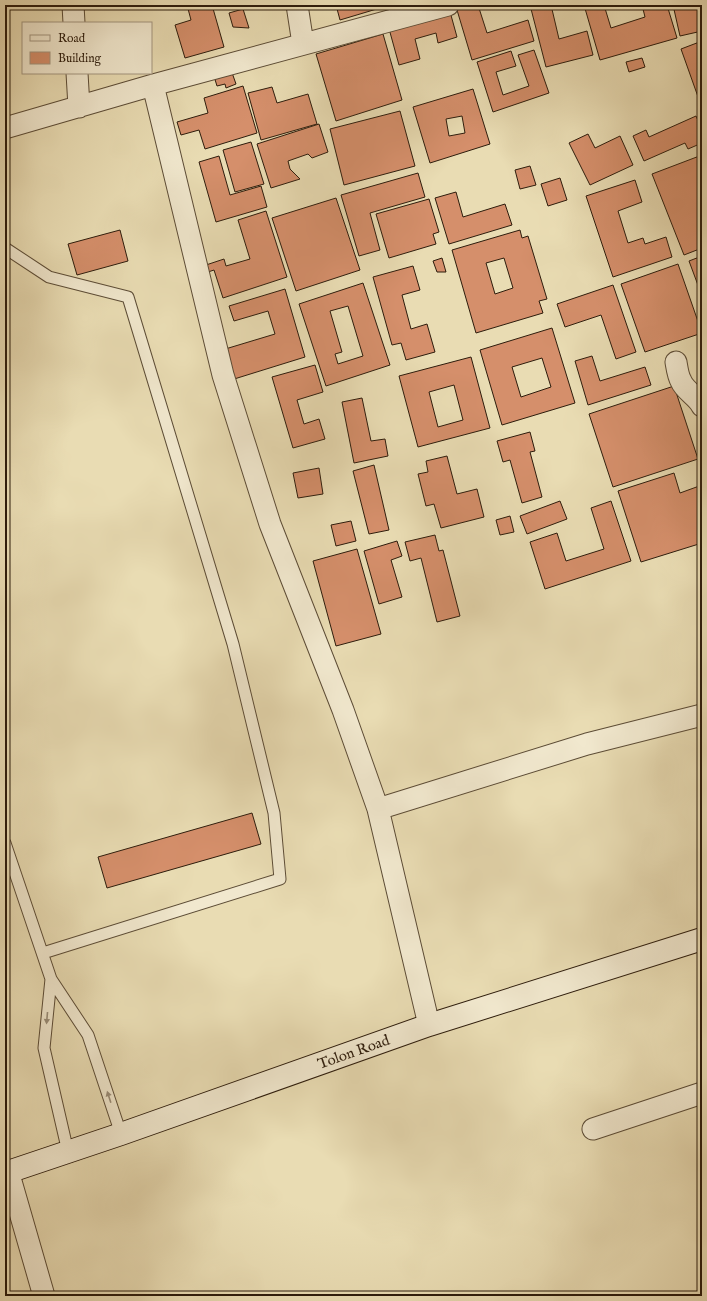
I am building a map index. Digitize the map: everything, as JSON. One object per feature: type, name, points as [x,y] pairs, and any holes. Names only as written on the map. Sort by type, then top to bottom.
[{"type":"main road","name":"Tolon Road","points":[[6,1171],[121,1134],[429,1025],[702,939]]},
{"type":"street","points":[[73,5],[74,22]]},
{"type":"street","points":[[297,5],[303,44]]},
{"type":"street","points":[[5,128],[153,85],[448,5]]},
{"type":"street","points":[[77,74],[79,107]]},
{"type":"street","points":[[153,85],[226,382],[270,524],[343,710],[378,809],[429,1025]]},
{"type":"street","points":[[676,362],[681,382],[702,406]]},
{"type":"street","points":[[378,809],[587,744],[702,715]]},
{"type":"street","points":[[593,1129],[702,1093]]},
{"type":"street","points":[[6,1171],[44,1296]]},
{"type":"lane","points":[[5,248],[49,277],[128,297],[233,644],[274,813],[280,879],[43,953]]},
{"type":"lane","points":[[5,843],[51,979],[88,1035],[121,1134]]},
{"type":"lane","points":[[51,979],[44,1048],[68,1152]]},
{"type":"building","points":[[187,5],[212,5],[224,47],[185,58],[175,25],[191,20]]},
{"type":"building","points":[[321,5],[336,5],[336,6],[322,9]]},
{"type":"building","points":[[336,5],[379,5],[380,8],[340,20]]},
{"type":"building","points":[[472,5],[478,5],[487,33],[528,20],[534,41],[472,60],[457,10]]},
{"type":"building","points":[[530,5],[551,5],[559,39],[587,31],[593,55],[546,67]]},
{"type":"building","points":[[584,5],[604,5],[611,28],[645,17],[642,5],[667,5],[677,38],[600,60]]},
{"type":"building","points":[[673,5],[702,5],[702,31],[680,36]]},
{"type":"building","points":[[449,8],[457,37],[438,43],[436,33],[415,39],[420,59],[399,65],[388,25]]},
{"type":"building","points":[[243,9],[249,28],[233,27],[229,13]]},
{"type":"building","points":[[383,34],[402,100],[336,121],[316,54]]},
{"type":"building","points":[[702,41],[702,108],[681,49]]},
{"type":"building","points":[[534,50],[549,93],[493,112],[477,62],[511,51],[516,66],[496,72],[503,95],[529,86],[518,55]]},
{"type":"building","points":[[642,58],[645,67],[629,72],[626,62]]},
{"type":"building","points":[[230,67],[236,84],[226,88],[225,84],[217,86],[213,73]]},
{"type":"building","points":[[243,86],[257,133],[205,149],[199,130],[181,135],[177,122],[208,113],[204,98]]},
{"type":"building","points":[[272,87],[277,103],[308,94],[317,124],[261,140],[248,93]]},
{"type":"building","points":[[473,89],[490,144],[430,163],[413,107]],"holes":[[[462,116],[465,133],[449,136],[446,119]]]},
{"type":"building","points":[[400,111],[415,166],[344,185],[330,129]]},
{"type":"building","points":[[696,116],[702,130],[702,143],[688,149],[685,143],[644,161],[633,136],[646,130],[649,137]]},
{"type":"building","points":[[319,124],[328,152],[312,158],[308,154],[288,161],[290,169],[300,179],[271,188],[257,144]]},
{"type":"building","points":[[588,134],[595,148],[620,136],[633,165],[590,185],[569,143]]},
{"type":"building","points":[[251,142],[264,184],[235,192],[223,150]]},
{"type":"building","points":[[702,155],[702,248],[684,255],[652,174]]},
{"type":"building","points":[[219,156],[230,195],[261,186],[267,207],[216,222],[199,162]]},
{"type":"building","points":[[530,166],[536,185],[520,189],[515,170]]},
{"type":"building","points":[[418,173],[425,197],[370,213],[380,250],[359,256],[341,195]]},
{"type":"building","points":[[560,178],[567,200],[548,206],[541,184]]},
{"type":"building","points":[[635,180],[642,202],[618,211],[628,243],[643,238],[645,244],[666,237],[672,257],[613,277],[586,196]]},
{"type":"building","points":[[456,192],[463,217],[505,204],[512,225],[449,244],[435,198]]},
{"type":"building","points":[[336,198],[360,270],[296,291],[272,218]]},
{"type":"building","points":[[429,199],[439,232],[433,234],[436,244],[389,258],[376,214]]},
{"type":"building","points":[[266,211],[287,277],[223,298],[214,270],[208,272],[206,265],[224,259],[226,266],[250,259],[238,220]]},
{"type":"building","points":[[120,230],[128,261],[77,275],[68,244]]},
{"type":"building","points":[[520,230],[522,238],[528,236],[547,299],[539,301],[543,313],[476,333],[452,250]],"holes":[[[504,258],[513,288],[495,294],[486,263]]]},
{"type":"building","points":[[702,256],[702,296],[689,261]]},
{"type":"building","points":[[442,258],[446,272],[437,272],[433,261]]},
{"type":"building","points":[[678,264],[702,333],[645,352],[621,284]]},
{"type":"building","points":[[413,266],[420,290],[402,295],[411,329],[427,324],[435,352],[406,360],[401,343],[392,345],[373,277]]},
{"type":"building","points":[[363,283],[390,365],[326,386],[299,304]],"holes":[[[348,306],[363,356],[338,364],[335,354],[342,352],[330,311]]]},
{"type":"building","points":[[613,285],[636,352],[616,359],[601,315],[565,327],[557,304]]},
{"type":"building","points":[[285,289],[305,357],[231,380],[222,350],[275,334],[268,311],[234,321],[229,306]]},
{"type":"building","points":[[552,328],[575,403],[502,425],[480,350]],"holes":[[[542,358],[551,387],[521,397],[512,367]]]},
{"type":"building","points":[[592,356],[600,381],[645,367],[651,385],[588,405],[575,361]]},
{"type":"building","points":[[471,357],[490,428],[418,447],[399,376]],"holes":[[[454,385],[463,420],[438,427],[429,392]]]},
{"type":"building","points":[[315,365],[323,392],[297,400],[304,424],[319,419],[325,439],[293,448],[272,377]]},
{"type":"building","points":[[674,386],[698,459],[613,487],[589,414]]},
{"type":"building","points":[[362,398],[371,441],[385,439],[388,456],[354,463],[342,402]]},
{"type":"building","points":[[530,432],[535,451],[530,452],[542,497],[522,503],[510,460],[503,462],[497,441]]},
{"type":"building","points":[[447,456],[457,494],[477,489],[484,517],[441,528],[434,504],[426,506],[418,474],[428,472],[426,461]]},
{"type":"building","points":[[374,465],[389,530],[369,534],[353,471]]},
{"type":"building","points":[[319,468],[323,494],[298,498],[293,473]]},
{"type":"building","points":[[674,473],[680,493],[702,485],[702,543],[641,562],[618,491]]},
{"type":"building","points":[[560,501],[567,519],[527,534],[520,516]]},
{"type":"building","points":[[611,501],[631,561],[545,589],[530,542],[557,533],[566,561],[604,549],[591,508]]},
{"type":"building","points":[[510,516],[514,532],[500,535],[496,520]]},
{"type":"building","points":[[351,521],[356,541],[336,546],[331,525]]},
{"type":"building","points":[[435,535],[439,551],[443,550],[460,616],[437,622],[421,558],[410,561],[405,542]]},
{"type":"building","points":[[397,541],[402,556],[391,560],[402,597],[379,604],[364,551]]},
{"type":"building","points":[[357,549],[381,634],[336,646],[313,561]]},
{"type":"building","points":[[252,813],[261,844],[107,888],[98,857]]}]
